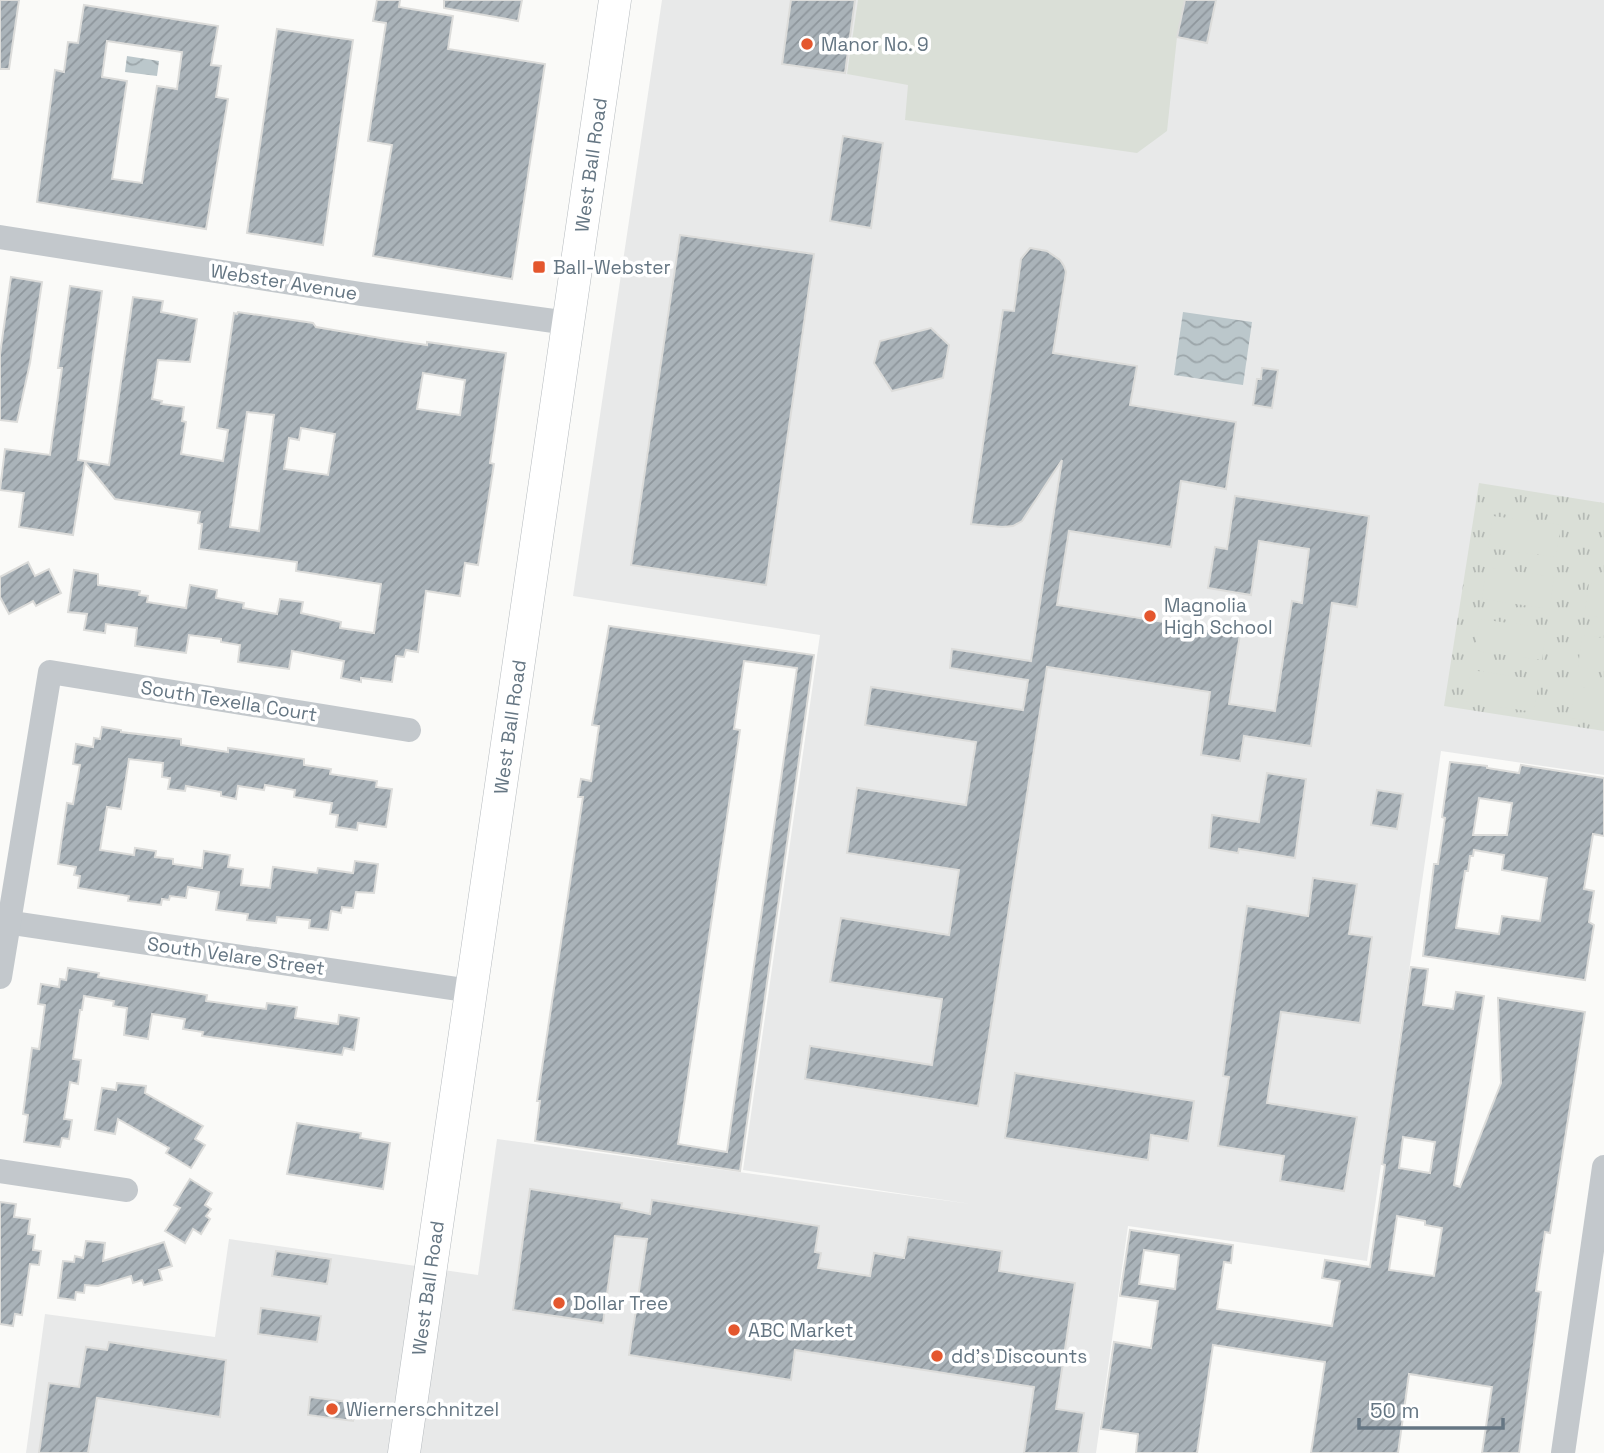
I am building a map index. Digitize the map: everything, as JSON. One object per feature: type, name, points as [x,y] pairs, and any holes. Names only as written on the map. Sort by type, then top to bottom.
[{"type":"main road","name":"West Ball Road","points":[[404,1453],[615,0]]},
{"type":"street","name":"Webster Avenue","points":[[0,237],[361,294],[568,323]]},
{"type":"street","name":"South Texella Court","points":[[4,921],[50,672],[409,730]]},
{"type":"street","name":"South Velare Street","points":[[4,921],[471,991]]},
{"type":"street","points":[[0,977],[4,921]]},
{"type":"street","points":[[1563,1453],[1604,1167]]},
{"type":"street","points":[[0,1171],[126,1190]]},
{"type":"shaded area","name":"Magnolia High School","points":[[662,0],[1604,0],[1604,775],[1441,751],[1367,1261],[1128,1226],[1096,1453],[26,1453],[45,1314],[215,1337],[229,1239],[478,1275],[497,1139],[971,1204],[743,1170],[820,635],[573,596]]},
{"type":"green space","points":[[858,0],[1185,0],[1177,37],[1167,131],[1137,153],[905,120],[908,85],[847,74]]},
{"type":"green space","points":[[1479,483],[1604,503],[1604,731],[1444,706]]},
{"type":"green space","points":[[1493,516],[1561,525],[1556,557],[1488,548]]},
{"type":"green space","points":[[1486,567],[1554,577],[1550,609],[1482,599]]},
{"type":"green space","points":[[1589,583],[1604,585],[1604,618],[1584,615]]},
{"type":"green space","points":[[1479,619],[1547,628],[1542,660],[1475,651]]},
{"type":"green space","points":[[1582,635],[1604,638],[1604,671],[1578,667]]},
{"type":"green space","points":[[1471,670],[1539,680],[1534,712],[1466,702]]},
{"type":"green space","points":[[1575,686],[1604,690],[1604,723],[1570,718]]},
{"type":"water","points":[[127,56],[159,61],[157,76],[125,72]]},
{"type":"water","points":[[1183,312],[1252,322],[1243,385],[1174,375]]},
{"type":"building","points":[[0,0],[19,0],[9,69],[0,69]]},
{"type":"building","points":[[377,0],[400,0],[399,7],[453,16],[448,49],[545,64],[512,279],[373,256],[392,145],[368,141],[386,23],[373,21]]},
{"type":"building","points":[[444,0],[522,0],[518,21],[444,8]]},
{"type":"building","points":[[791,0],[855,0],[845,73],[782,64]]},
{"type":"building","points":[[1185,0],[1216,0],[1207,43],[1177,37]]},
{"type":"building","points":[[84,5],[218,26],[211,65],[221,66],[216,97],[228,99],[206,229],[37,202],[55,70],[64,72],[68,42],[78,43]],"holes":[[[107,41],[182,52],[177,89],[157,86],[142,183],[112,179],[127,81],[102,77]]]},
{"type":"building","points":[[277,29],[353,40],[323,245],[247,233]]},
{"type":"building","points":[[843,136],[883,143],[871,228],[830,221]]},
{"type":"building","points":[[680,235],[814,254],[766,585],[631,565]]},
{"type":"building","points":[[1030,248],[1047,251],[1060,260],[1066,272],[1053,353],[1137,366],[1130,405],[1236,422],[1226,489],[1181,481],[1171,547],[1069,531],[1057,605],[1240,634],[1229,704],[1275,711],[1292,601],[1302,603],[1309,549],[1259,541],[1251,595],[1208,588],[1215,547],[1227,549],[1235,496],[1369,516],[1357,607],[1332,603],[1311,746],[1244,736],[1240,761],[1201,755],[1210,692],[1047,667],[978,1106],[805,1079],[810,1046],[932,1065],[942,999],[830,982],[841,918],[949,935],[959,870],[847,853],[857,788],[966,805],[976,742],[865,725],[871,687],[1023,710],[1028,680],[950,668],[952,649],[1031,661],[1062,460],[1022,521],[1013,526],[1002,527],[971,524],[1003,310],[1014,311],[1021,259]]},
{"type":"building","points":[[11,277],[42,282],[30,363],[17,422],[0,420],[0,354]]},
{"type":"building","points":[[70,286],[102,291],[78,460],[109,465],[133,297],[163,301],[161,312],[197,319],[190,362],[158,360],[152,399],[162,401],[161,404],[184,407],[182,421],[186,422],[181,454],[223,461],[228,430],[217,428],[234,313],[313,323],[316,327],[386,339],[506,353],[490,463],[494,464],[478,565],[465,563],[460,596],[426,591],[418,652],[406,650],[404,657],[396,656],[392,682],[361,678],[361,682],[341,678],[344,661],[292,651],[289,669],[238,662],[240,645],[221,642],[221,639],[189,635],[186,653],[135,646],[137,628],[106,624],[105,633],[84,630],[87,614],[68,612],[74,570],[98,574],[98,585],[140,591],[139,595],[148,596],[147,602],[186,608],[190,585],[217,590],[216,598],[244,603],[243,608],[277,614],[280,599],[303,602],[301,613],[341,622],[340,628],[374,633],[381,584],[296,571],[297,562],[199,549],[202,524],[198,523],[200,512],[115,499],[85,462],[73,535],[19,527],[24,493],[0,490],[5,449],[50,455],[62,368],[58,368]],"holes":[[[423,373],[465,380],[460,415],[417,409]],[[247,412],[274,415],[259,531],[230,527]],[[301,428],[335,434],[328,475],[284,469],[289,438],[299,440]]]},
{"type":"building","points":[[931,328],[949,345],[943,378],[892,391],[874,363],[880,341]]},
{"type":"building","points":[[1262,368],[1278,370],[1272,408],[1253,405],[1257,379],[1261,379]]},
{"type":"building","points":[[28,562],[35,576],[49,569],[61,593],[36,606],[33,601],[9,614],[0,597],[0,577]]},
{"type":"building","points":[[609,626],[814,655],[740,1171],[535,1141],[540,1101],[537,1101],[583,797],[578,797],[581,779],[591,781],[599,726],[592,725]],"holes":[[[744,661],[797,668],[727,1152],[678,1144],[740,730],[734,729]]]},
{"type":"building","points":[[102,727],[181,739],[181,745],[228,752],[228,748],[304,759],[304,765],[331,769],[330,774],[377,781],[376,787],[392,789],[386,827],[358,823],[357,830],[336,827],[338,815],[330,814],[332,803],[294,797],[295,790],[265,785],[264,790],[238,786],[236,799],[221,796],[221,792],[186,786],[185,791],[168,789],[170,778],[162,777],[163,763],[129,759],[121,809],[107,807],[100,850],[134,855],[135,848],[156,851],[155,857],[173,859],[173,864],[202,868],[204,851],[230,855],[228,867],[243,869],[241,885],[270,888],[273,867],[317,873],[318,868],[353,873],[355,861],[378,864],[374,893],[356,892],[353,908],[342,907],[341,913],[331,911],[328,930],[309,928],[310,920],[277,917],[276,923],[247,920],[248,914],[216,910],[219,892],[188,887],[186,898],[170,896],[169,900],[162,899],[161,905],[128,901],[129,896],[78,888],[80,876],[74,875],[76,867],[58,864],[67,803],[73,804],[80,765],[73,764],[76,744],[93,747],[94,738],[100,739]]},
{"type":"building","points":[[1450,762],[1519,773],[1521,765],[1604,778],[1604,836],[1593,834],[1584,889],[1594,891],[1589,922],[1594,925],[1585,980],[1423,956],[1434,864],[1438,864],[1445,818],[1442,817]],"holes":[[[1479,798],[1512,803],[1507,835],[1473,835]],[[1474,850],[1504,855],[1502,870],[1547,878],[1540,921],[1502,916],[1499,934],[1456,928],[1465,871],[1468,871],[1470,856],[1473,856]]]},
{"type":"building","points":[[1267,773],[1306,779],[1295,858],[1239,849],[1238,853],[1209,848],[1212,815],[1259,822]]},
{"type":"building","points":[[1377,790],[1403,794],[1397,829],[1371,825]]},
{"type":"building","points":[[1313,878],[1357,884],[1349,934],[1372,937],[1360,1023],[1281,1012],[1267,1103],[1357,1117],[1344,1191],[1280,1181],[1284,1156],[1218,1146],[1229,1077],[1223,1076],[1247,906],[1308,916]]},
{"type":"building","points":[[1411,967],[1428,969],[1423,1005],[1453,1009],[1456,992],[1484,996],[1454,1185],[1460,1187],[1501,1083],[1498,998],[1585,1012],[1550,1233],[1545,1232],[1536,1291],[1541,1292],[1519,1453],[1482,1453],[1492,1387],[1409,1374],[1398,1453],[1311,1453],[1325,1362],[1213,1345],[1197,1453],[1136,1453],[1138,1434],[1101,1429],[1114,1342],[1151,1348],[1158,1301],[1120,1296],[1130,1230],[1233,1245],[1231,1263],[1224,1262],[1217,1309],[1332,1326],[1340,1281],[1322,1278],[1325,1260],[1370,1267],[1385,1165],[1382,1164]],"holes":[[[1403,1137],[1435,1142],[1430,1173],[1399,1168]],[[1397,1216],[1425,1221],[1425,1225],[1442,1228],[1434,1276],[1389,1270]],[[1144,1250],[1179,1255],[1175,1289],[1139,1284]]]},
{"type":"building","points":[[68,968],[99,973],[98,977],[207,995],[206,1001],[266,1009],[267,1003],[297,1007],[295,1018],[338,1024],[339,1015],[359,1018],[354,1050],[344,1048],[342,1055],[202,1036],[203,1032],[183,1029],[185,1019],[152,1014],[148,1039],[124,1035],[127,1008],[113,1006],[114,1001],[84,996],[73,1059],[81,1060],[78,1084],[70,1082],[64,1119],[72,1120],[69,1139],[62,1138],[60,1147],[24,1142],[28,1115],[23,1114],[32,1048],[39,1049],[45,1005],[38,1004],[41,984],[59,987],[60,979],[66,980]]},
{"type":"building","points":[[1015,1073],[1194,1101],[1188,1141],[1151,1135],[1148,1160],[1005,1138]]},
{"type":"building","points":[[117,1083],[146,1086],[145,1093],[203,1126],[195,1139],[205,1145],[191,1168],[166,1153],[169,1148],[118,1119],[115,1134],[95,1130],[102,1088],[116,1090]]},
{"type":"building","points":[[297,1123],[361,1133],[360,1138],[390,1143],[383,1189],[287,1174]]},
{"type":"building","points":[[190,1179],[212,1193],[205,1205],[211,1209],[206,1216],[210,1219],[201,1234],[193,1229],[185,1243],[165,1231],[180,1208],[174,1205]]},
{"type":"building","points":[[530,1189],[622,1203],[621,1208],[650,1214],[652,1200],[819,1226],[815,1252],[821,1253],[818,1268],[870,1276],[874,1253],[904,1258],[908,1237],[1002,1251],[999,1271],[1075,1283],[1056,1409],[1084,1413],[1078,1453],[1024,1453],[1034,1387],[795,1350],[791,1380],[629,1355],[647,1239],[615,1236],[603,1323],[513,1310]]},
{"type":"building","points":[[0,1202],[16,1204],[14,1217],[30,1219],[28,1234],[35,1235],[33,1250],[41,1251],[39,1265],[30,1264],[22,1315],[15,1314],[13,1326],[0,1324]]},
{"type":"building","points":[[86,1241],[105,1243],[103,1261],[164,1242],[172,1266],[159,1270],[162,1280],[144,1285],[142,1280],[133,1283],[131,1276],[98,1286],[85,1285],[84,1293],[76,1292],[75,1300],[58,1298],[63,1261],[74,1262],[75,1256],[83,1258]]},
{"type":"building","points":[[276,1251],[331,1259],[327,1284],[272,1276]]},
{"type":"building","points":[[261,1308],[321,1316],[317,1342],[258,1334]]},
{"type":"building","points":[[109,1342],[226,1360],[220,1417],[97,1398],[88,1453],[39,1453],[49,1383],[79,1387],[86,1347],[107,1350]]},
{"type":"building","name":"Wiernerschnitzel","points":[[310,1397],[356,1403],[353,1421],[308,1415]]},
{"type":"place","name":"Manor No. 9","points":[[807,44]]},
{"type":"place","name":"Ball-Webster","points":[[539,267]]},
{"type":"place","name":"Magnolia High School","points":[[1150,616]]},
{"type":"place","name":"Dollar Tree","points":[[559,1303]]},
{"type":"place","name":"ABC Market","points":[[734,1330]]},
{"type":"place","name":"dd's Discounts","points":[[937,1356]]},
{"type":"place","name":"Wiernerschnitzel","points":[[332,1409]]}]
